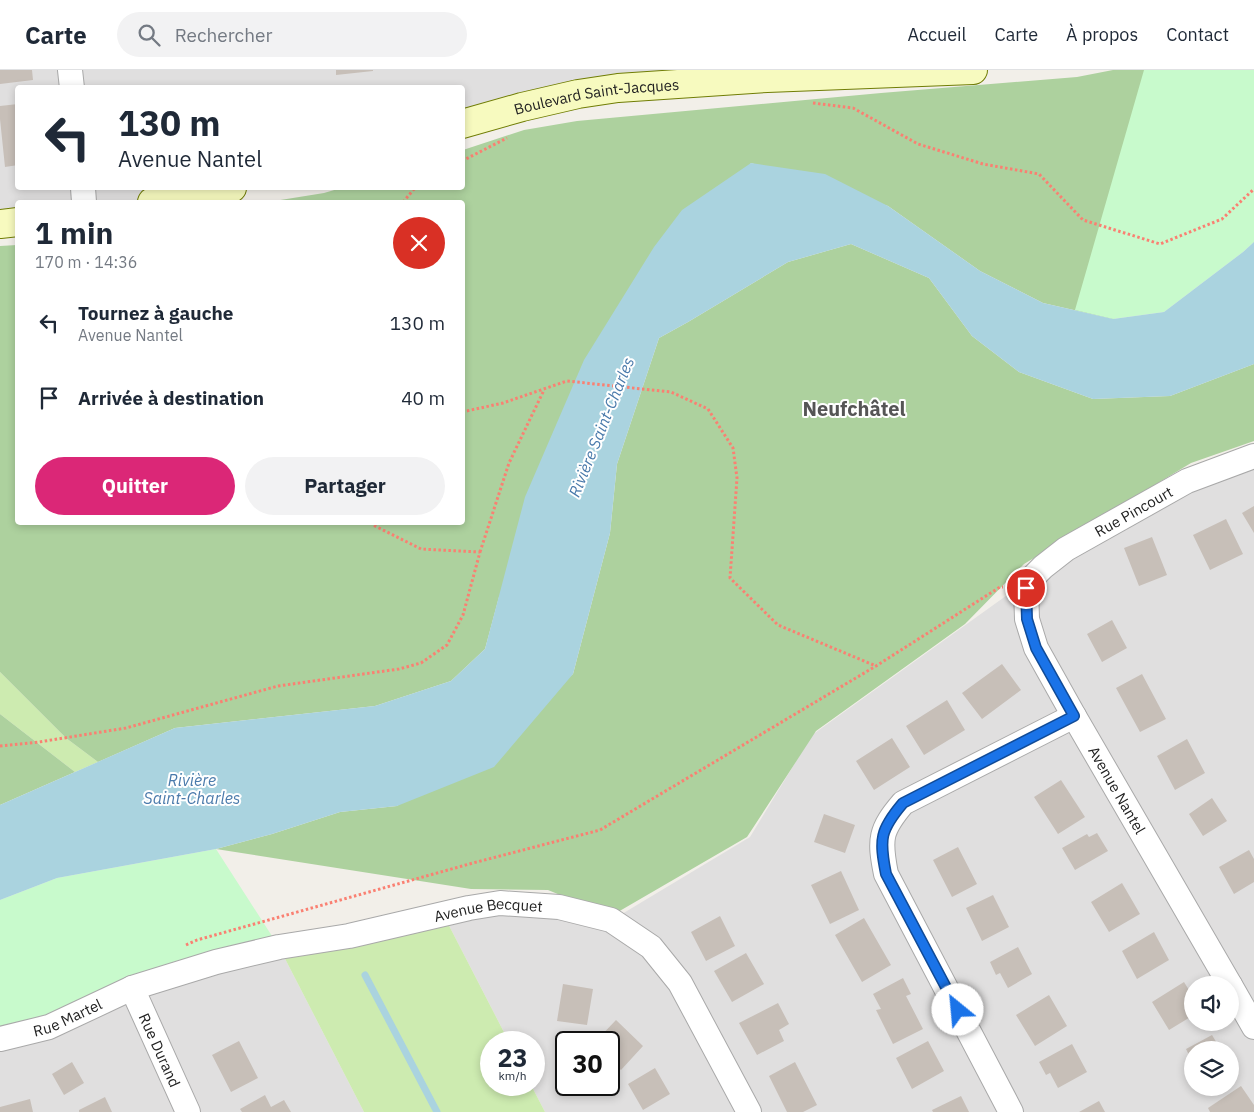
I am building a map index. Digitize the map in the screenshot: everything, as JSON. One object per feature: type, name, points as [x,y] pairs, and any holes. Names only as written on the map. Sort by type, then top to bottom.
[{"type":"street","points":[[70,70],[72,85]]},
{"type":"street","name":"Boulevard Saint-Jacques","points":[[465,123],[578,94],[618,88],[767,78],[973,70]]},
{"type":"street","points":[[163,200],[221,190]]},
{"type":"street","points":[[0,224],[15,222]]},
{"type":"street","name":"Rue Pincourt","points":[[1026,588],[1043,567],[1066,549],[1187,480],[1254,456]]},
{"type":"street","name":"Avenue Nantel","points":[[1026,588],[1027,619],[1036,648],[1225,976]]},
{"type":"street","points":[[1012,1112],[886,874],[882,854],[883,834],[890,818],[903,803],[1074,716]]},
{"type":"street","name":"Avenue Becquet","points":[[132,988],[216,962],[278,947],[349,936],[468,908],[500,903],[559,907],[612,920],[650,946],[680,984],[749,1112]]},
{"type":"street","name":"Rue Martel","points":[[0,1039],[49,1026],[132,988]]},
{"type":"street","name":"Rue Durand","points":[[132,988],[188,1112]]},
{"type":"street","name":"Avenue Nantel","points":[[1239,1001],[1254,1027]]},
{"type":"path","points":[[808,102],[852,108],[918,144],[982,164],[1039,174],[1083,220],[1160,244],[1222,219],[1254,189]]},
{"type":"path","points":[[465,160],[515,135]]},
{"type":"path","points":[[406,200],[413,190]]},
{"type":"path","points":[[465,411],[503,403],[567,381],[671,392],[708,410],[733,448],[737,478],[730,578],[778,625],[876,666]]},
{"type":"path","points":[[0,746],[39,742],[126,728],[278,686],[399,669],[421,663],[447,645],[463,615],[480,552],[509,463],[544,390]]},
{"type":"path","points":[[374,525],[421,549],[480,552]]},
{"type":"path","points":[[180,948],[197,940],[473,863],[600,830],[876,666],[1000,587],[1026,588]]},
{"type":"shaded area","points":[[0,70],[70,70],[72,85],[15,85],[15,190],[221,190],[163,200],[15,200],[15,218],[0,219]]},
{"type":"shaded area","points":[[75,70],[973,70],[767,78],[465,124],[465,85],[76,85]]},
{"type":"shaded area","points":[[1254,456],[1254,1112],[545,1112],[537,1096],[545,1096],[545,1031],[503,1031],[443,914],[469,908],[612,920],[750,837],[812,735],[1017,588]]},
{"type":"shaded area","points":[[279,947],[364,1112],[0,1112],[0,1039]]},
{"type":"green space","points":[[1113,70],[1254,70],[1254,242],[1113,319],[1043,303],[980,271],[888,206],[751,163],[499,597],[485,649],[451,681],[375,706],[175,728],[98,762],[66,738],[0,672],[0,246],[15,245],[15,525],[465,525],[465,200],[280,200],[334,190],[465,190],[465,149],[524,130],[577,121],[1077,77]]},
{"type":"green space","points":[[1144,70],[1254,70],[1254,242],[1164,312],[1113,319],[1075,310]]},
{"type":"green space","points":[[851,244],[929,278],[972,336],[1019,372],[1093,399],[1170,396],[1254,364],[1254,441],[1191,463],[1024,564],[965,624],[816,731],[747,837],[611,916],[548,890],[471,889],[216,849],[272,834],[340,812],[397,806],[573,674],[610,533],[617,464],[659,338],[788,262]]},
{"type":"green space","points":[[0,672],[66,738],[98,762],[75,772],[0,714]]},
{"type":"green space","points":[[0,714],[75,772],[0,805]]},
{"type":"green space","points":[[216,849],[279,947],[0,1039],[0,900],[57,878]]},
{"type":"green space","points":[[443,914],[503,1031],[480,1031],[480,1096],[537,1096],[545,1112],[364,1112],[279,947]]},
{"type":"water","name":"Rivière Saint-Charles","points":[[751,163],[825,174],[888,206],[980,271],[1043,303],[1113,319],[1164,312],[1254,242],[1254,364],[1170,396],[1093,399],[1019,372],[972,336],[929,278],[851,244],[788,262],[659,338],[617,464],[610,533],[573,674],[494,767],[397,806],[340,812],[272,834],[216,849],[57,878],[0,900],[0,805],[175,728],[375,706],[451,681],[485,649],[525,497],[584,360],[654,247],[682,210]]},
{"type":"building","points":[[0,70],[32,70],[33,80],[0,84]]},
{"type":"building","points":[[336,70],[373,70],[373,71],[336,75]]},
{"type":"building","points":[[15,104],[15,165],[5,167],[0,106]]},
{"type":"building","points":[[1254,506],[1254,533],[1242,513]]},
{"type":"building","points":[[1226,519],[1243,554],[1210,570],[1193,535]]},
{"type":"building","points":[[1152,537],[1167,575],[1139,586],[1124,548]]},
{"type":"building","points":[[1112,620],[1127,648],[1102,662],[1087,634]]},
{"type":"building","points":[[1002,664],[1021,690],[982,719],[962,693]]},
{"type":"building","points":[[1142,674],[1166,719],[1140,732],[1116,688]]},
{"type":"building","points":[[947,700],[965,730],[924,755],[906,726]]},
{"type":"building","points":[[892,738],[910,767],[874,790],[856,761]]},
{"type":"building","points":[[1187,739],[1205,773],[1175,790],[1157,756]]},
{"type":"building","points":[[1061,780],[1085,817],[1058,834],[1034,797]]},
{"type":"building","points":[[1212,798],[1227,821],[1203,836],[1189,814]]},
{"type":"building","points":[[824,814],[855,825],[845,853],[814,842]]},
{"type":"building","points":[[1097,833],[1108,851],[1075,870],[1062,848],[1087,834],[1089,837]]},
{"type":"building","points":[[958,847],[977,884],[952,897],[933,860]]},
{"type":"building","points":[[1249,850],[1254,859],[1254,882],[1234,894],[1219,867]]},
{"type":"building","points":[[841,871],[859,910],[830,924],[811,885]]},
{"type":"building","points":[[1122,883],[1140,914],[1109,932],[1091,902]]},
{"type":"building","points":[[993,895],[1009,927],[982,941],[966,908]]},
{"type":"building","points":[[720,916],[735,946],[706,961],[691,932]]},
{"type":"building","points":[[864,918],[891,965],[862,982],[835,935]]},
{"type":"building","points":[[1154,932],[1169,960],[1137,979],[1122,951]]},
{"type":"building","points":[[1018,947],[1032,974],[1008,988],[1000,973],[996,975],[990,962]]},
{"type":"building","points":[[746,953],[764,984],[732,1002],[714,971]]},
{"type":"building","points":[[903,978],[911,994],[906,996],[923,1029],[893,1044],[876,1010],[881,1009],[873,994]]},
{"type":"building","points":[[1184,982],[1184,1021],[1169,1030],[1152,1002]]},
{"type":"building","points":[[563,984],[593,989],[587,1025],[557,1021]]},
{"type":"building","points":[[1049,995],[1067,1026],[1035,1046],[1016,1015]]},
{"type":"building","points":[[778,1003],[789,1024],[779,1030],[784,1041],[757,1055],[739,1023]]},
{"type":"building","points":[[616,1020],[643,1046],[621,1070],[620,1031],[606,1031]]},
{"type":"building","points":[[1212,1035],[1216,1041],[1201,1041]]},
{"type":"building","points":[[239,1041],[258,1078],[231,1092],[212,1055]]},
{"type":"building","points":[[928,1041],[944,1071],[912,1089],[896,1058]]},
{"type":"building","points":[[1072,1044],[1087,1072],[1058,1088],[1050,1073],[1046,1075],[1039,1062]]},
{"type":"building","points":[[72,1062],[84,1083],[64,1095],[52,1074]]},
{"type":"building","points":[[795,1062],[817,1105],[803,1112],[787,1112],[769,1076]]},
{"type":"building","points":[[655,1068],[670,1094],[643,1110],[628,1084]]},
{"type":"building","points":[[1241,1086],[1254,1105],[1254,1112],[1210,1112],[1208,1108],[1226,1096],[1239,1096],[1239,1087]]},
{"type":"building","points":[[265,1095],[271,1107],[284,1100],[291,1112],[242,1112],[240,1109]]},
{"type":"building","points":[[961,1096],[969,1112],[933,1112],[932,1110]]},
{"type":"building","points":[[105,1097],[112,1112],[79,1112],[79,1110]]},
{"type":"building","points":[[30,1099],[33,1112],[0,1112],[0,1107]]},
{"type":"building","points":[[1099,1101],[1105,1112],[1079,1112]]},
{"type":"waterway","points":[[365,975],[437,1112]]},
{"type":"district","name":"Neufchâtel","points":[[854,408]]},
{"type":"route","points":[[958,1010],[886,874],[882,854],[883,834],[890,818],[903,803],[1074,716],[1036,648],[1027,619],[1026,588]]}]
